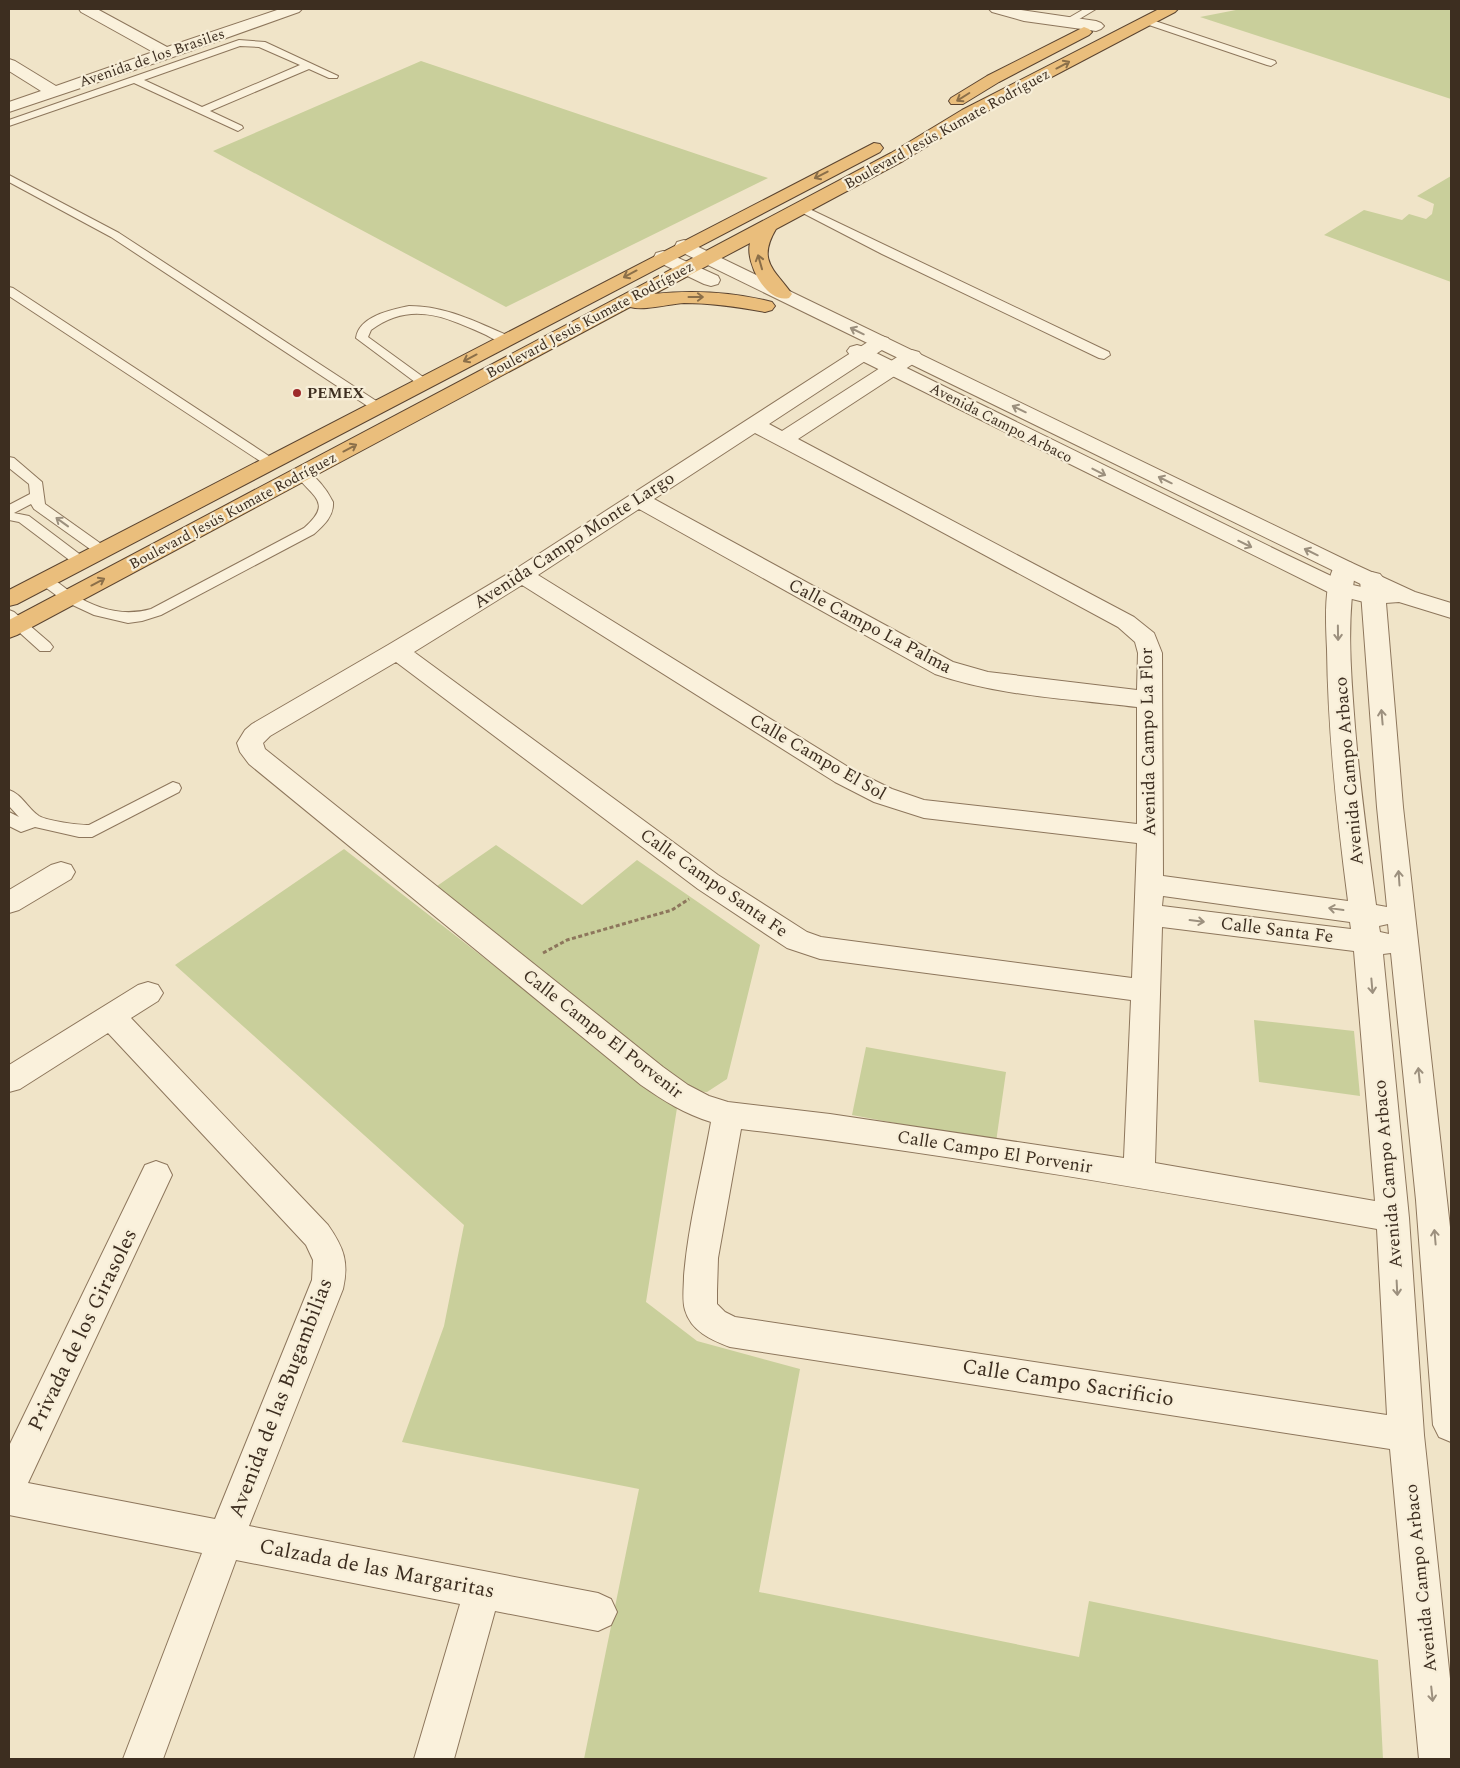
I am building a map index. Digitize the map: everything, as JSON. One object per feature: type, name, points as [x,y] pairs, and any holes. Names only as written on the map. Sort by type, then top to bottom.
[{"type":"highway","name":"Boulevard Jesús Kumate Rodríguez","points":[[12,623],[69,598],[897,157],[968,114],[1170,9]]},
{"type":"highway","name":"Boulevard Jesús Kumate Rodríguez","points":[[9,600],[663,256],[917,126],[1100,17]]},
{"type":"highway","points":[[993,79],[1017,88]]},
{"type":"highway","points":[[769,225],[759,243],[758,255],[767,278],[782,294]]},
{"type":"highway","points":[[614,308],[659,299],[701,296],[765,306]]},
{"type":"street","points":[[86,9],[167,54]]},
{"type":"street","points":[[247,9],[267,19]]},
{"type":"street","name":"Avenida de los Brasiles","points":[[9,107],[294,9]]},
{"type":"street","points":[[996,9],[1024,16],[1068,22],[1100,17]]},
{"type":"street","points":[[9,64],[55,92]]},
{"type":"street","name":"Avenida Campo Arbaco","points":[[684,246],[782,294],[872,348],[892,369],[1158,502],[1357,583]]},
{"type":"street","name":"Avenida Campo Arbaco","points":[[663,256],[765,306],[872,348],[912,356],[1357,583]]},
{"type":"street","name":"Avenida Campo Monte Largo","points":[[261,730],[397,651],[522,575],[872,348]]},
{"type":"street","points":[[783,439],[912,356]]},
{"type":"street","name":"Avenida Campo La Flor","points":[[753,424],[1000,553],[1134,628],[1146,639],[1150,653],[1149,761],[1151,835],[1139,1174]]},
{"type":"street","name":"Calle Campo La Palma","points":[[638,499],[944,668],[988,680],[1149,700]]},
{"type":"street","name":"Calle Campo El Sol","points":[[522,575],[844,776],[898,803],[924,809],[1151,835]]},
{"type":"street","points":[[1451,611],[1357,583],[1390,807],[1432,1200],[1451,1425]]},
{"type":"street","name":"Avenida Campo Arbaco","points":[[1357,583],[1338,619],[1340,696],[1350,807],[1366,927],[1393,1218],[1406,1435],[1439,1759]]},
{"type":"street","name":"Calle Campo Santa Fe","points":[[397,651],[708,882],[779,930],[798,940],[820,948],[1145,991]]},
{"type":"street","name":"Calle Campo El Porvenir","points":[[261,730],[250,743],[253,752],[258,758],[516,967],[677,1094],[700,1106],[728,1115],[830,1127],[1139,1174],[1393,1218]]},
{"type":"street","points":[[9,903],[61,872]]},
{"type":"street","name":"Calle Santa Fe","points":[[1149,884],[1366,927],[1405,948]]},
{"type":"street","name":"Calle Santa Fe","points":[[1149,915],[1366,927],[1402,919]]},
{"type":"street","points":[[9,1080],[148,993]]},
{"type":"street","name":"Avenida de las Bugambilias","points":[[111,1016],[317,1235],[328,1250],[332,1267],[326,1289],[226,1538],[143,1759]]},
{"type":"street","name":"Calle Campo Sacrificio","points":[[728,1115],[702,1258],[700,1291],[701,1309],[712,1323],[730,1332],[1406,1435]]},
{"type":"street","name":"Privada de los Girasoles","points":[[9,1484],[156,1175]]},
{"type":"street","name":"Calzada de las Margaritas","points":[[9,1497],[226,1538],[482,1591],[598,1612]]},
{"type":"street","points":[[434,1759],[482,1591]]},
{"type":"lane","points":[[1146,22],[1271,63]]},
{"type":"lane","points":[[9,123],[245,42],[261,44],[333,76]]},
{"type":"lane","points":[[203,110],[309,65]]},
{"type":"lane","points":[[134,79],[238,128]]},
{"type":"lane","points":[[9,178],[166,266],[377,406]]},
{"type":"lane","points":[[801,208],[886,251],[1104,355]]},
{"type":"lane","points":[[9,291],[271,462]]},
{"type":"lane","points":[[424,382],[362,338],[362,333],[366,328],[397,310],[424,309],[460,319],[505,339]]},
{"type":"lane","points":[[9,462],[35,482],[38,487],[37,501],[39,506],[102,551]]},
{"type":"lane","points":[[44,581],[69,598],[112,616],[128,618],[156,612],[309,531],[326,515],[328,506],[318,490],[302,474]]},
{"type":"lane","points":[[9,510],[37,496]]},
{"type":"lane","points":[[9,516],[24,519],[81,562]]},
{"type":"lane","points":[[12,623],[45,647]]},
{"type":"lane","points":[[9,796],[34,821],[79,831],[92,831],[173,788]]},
{"type":"lane","points":[[9,818],[21,826],[34,821]]},
{"type":"path","points":[[516,967],[567,940],[672,910],[686,902],[708,882]]},
{"type":"green space","points":[[1241,9],[1451,9],[1451,99],[1200,17]]},
{"type":"green space","points":[[421,61],[768,178],[506,307],[213,151]]},
{"type":"green space","points":[[1451,176],[1451,282],[1324,235],[1364,210],[1402,220],[1409,214],[1426,219],[1432,214],[1434,204],[1417,196]]},
{"type":"green space","points":[[496,845],[582,905],[637,860],[760,945],[727,1079],[707,1092],[690,1091],[437,886]]},
{"type":"green space","points":[[344,849],[677,1108],[646,1302],[697,1341],[800,1369],[759,1592],[1079,1657],[1089,1601],[1378,1660],[1383,1759],[584,1759],[639,1489],[402,1442],[444,1326],[464,1225],[175,965]]},
{"type":"green space","points":[[1254,1020],[1354,1031],[1360,1096],[1259,1082]]},
{"type":"green space","points":[[866,1047],[1006,1072],[996,1142],[852,1115]]},
{"type":"place","name":"PEMEX","points":[[297,393]]}]
